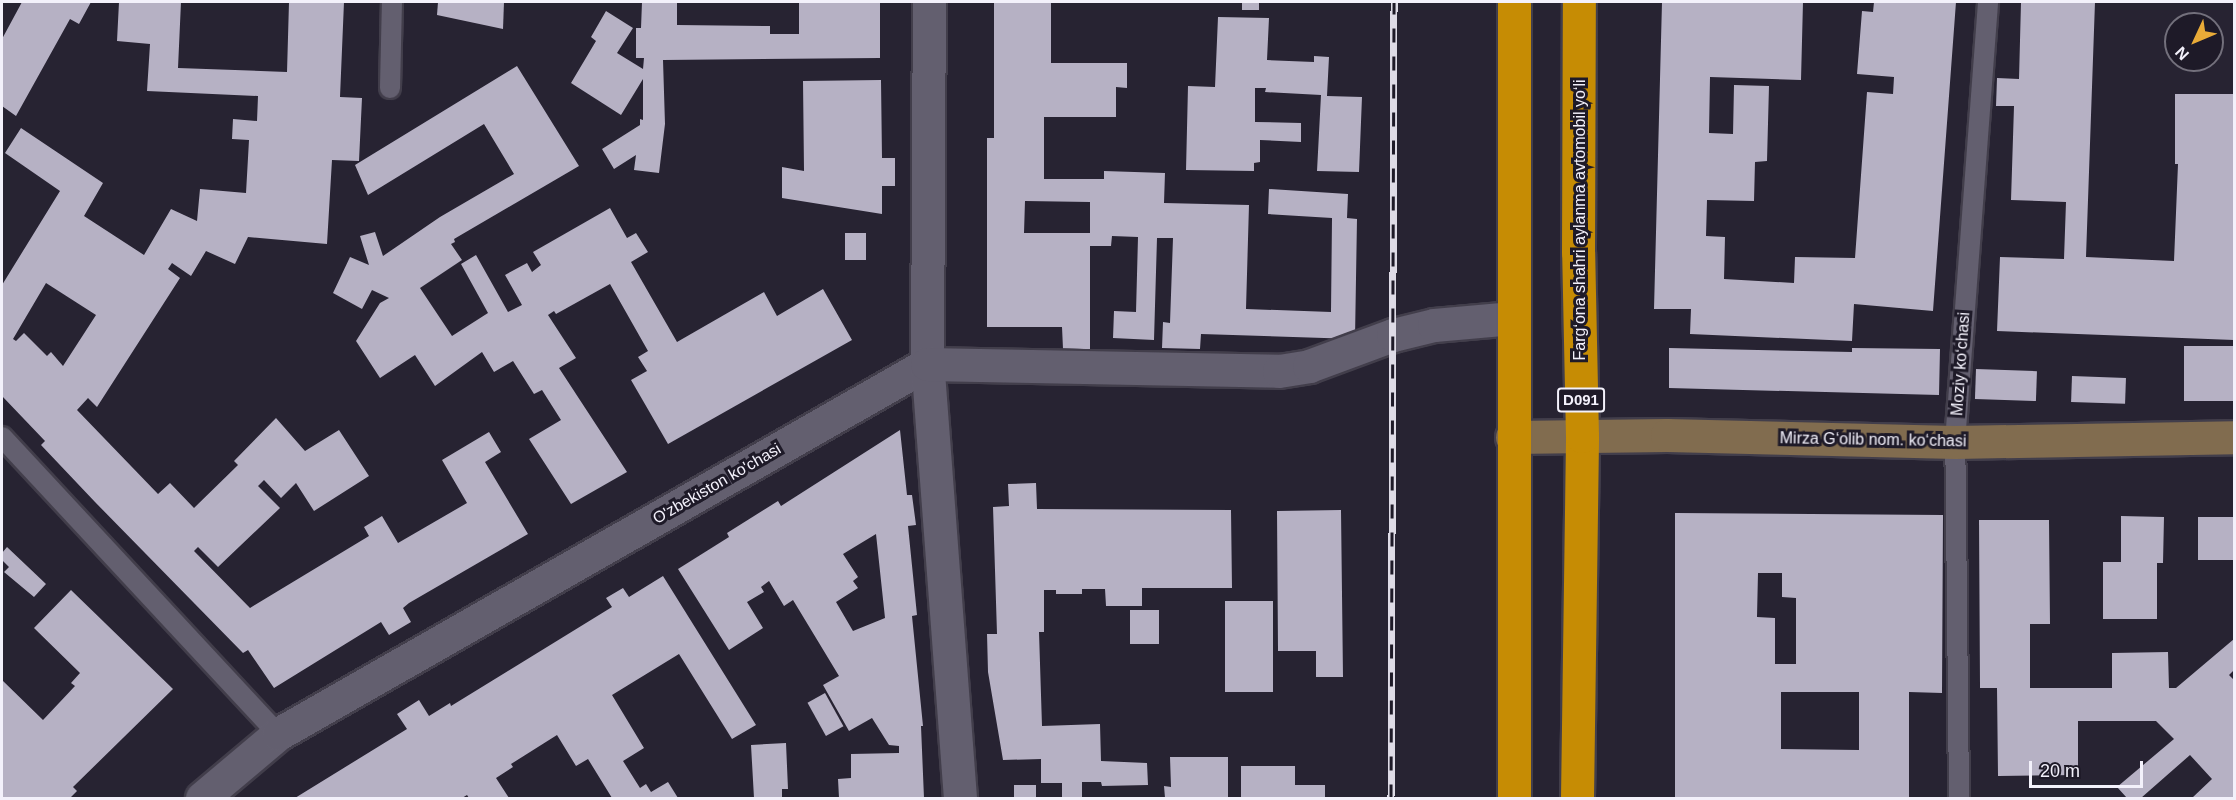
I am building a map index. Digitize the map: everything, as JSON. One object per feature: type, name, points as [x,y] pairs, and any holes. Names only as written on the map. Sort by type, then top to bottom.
[{"type":"highway","points":[[1514,2],[1512,437],[1514,798]]},
{"type":"highway","name":"Fargʻona shahri aylanma avtomobil yoʻli","points":[[1577,798],[1581,436],[1578,2]]},
{"type":"street","points":[[929,2],[927,364],[960,798]]},
{"type":"street","points":[[927,364],[1279,371],[1309,366],[1393,335],[1434,324],[1513,318]]},
{"type":"street","name":"O'zbekiston ko'chasi","points":[[202,798],[278,734],[927,364]]},
{"type":"street","name":"Mirza G‘olib nom. ko‘chasi","points":[[1512,437],[1667,435],[1955,442],[2235,437]]},
{"type":"lane","points":[[390,88],[392,2]]},
{"type":"lane","name":"Moziy koʻchasi","points":[[1959,798],[1955,442],[1989,2]]},
{"type":"lane","points":[[2,437],[278,734]]},
{"type":"building","points":[[22,2],[91,2],[79,24],[70,19],[16,116],[2,106],[2,39]]},
{"type":"building","points":[[119,2],[181,2],[178,68],[287,72],[289,2],[344,2],[340,97],[362,98],[359,161],[332,160],[327,244],[248,237],[235,264],[206,251],[191,276],[172,263],[168,269],[180,278],[97,407],[88,398],[77,410],[158,494],[170,483],[194,508],[238,465],[234,461],[276,418],[305,451],[339,430],[369,476],[314,511],[296,483],[281,498],[264,480],[258,486],[280,508],[218,567],[198,547],[194,551],[250,608],[369,536],[364,527],[382,516],[398,543],[467,503],[442,460],[489,432],[501,452],[485,462],[528,534],[409,603],[403,608],[411,622],[389,635],[381,622],[274,688],[248,650],[243,653],[95,502],[41,445],[45,441],[2,396],[2,285],[60,191],[5,153],[21,128],[103,183],[84,216],[144,255],[171,209],[197,221],[200,189],[246,193],[249,140],[232,139],[233,119],[257,121],[258,96],[147,91],[150,44],[117,41]],"holes":[[[46,283],[96,315],[63,366],[51,352],[47,356],[24,333],[16,341],[13,339]]]},
{"type":"building","points":[[438,2],[504,2],[503,29],[437,15]]},
{"type":"building","points":[[642,2],[677,2],[677,25],[770,26],[770,34],[799,34],[799,2],[880,2],[880,58],[663,60],[665,124],[659,173],[634,170],[636,155],[614,169],[602,149],[640,125],[640,119],[643,120],[643,79],[621,115],[571,83],[596,41],[591,37],[606,11],[633,28],[617,53],[643,69],[644,58],[636,58],[636,28],[641,28]]},
{"type":"building","points":[[994,2],[1051,2],[1051,63],[1127,63],[1127,88],[1116,87],[1116,117],[1044,117],[1044,179],[1104,179],[1104,171],[1165,173],[1164,203],[1249,205],[1246,309],[1331,312],[1332,218],[1268,214],[1269,189],[1348,194],[1347,218],[1357,219],[1355,339],[1201,334],[1200,349],[1162,348],[1163,322],[1170,323],[1173,238],[1157,238],[1154,340],[1113,338],[1114,311],[1136,312],[1138,237],[1112,236],[1111,246],[1090,246],[1090,349],[1063,349],[1062,327],[987,327],[987,138],[994,138]],"holes":[[[1025,201],[1090,202],[1090,233],[1024,233]]]},
{"type":"building","points":[[1242,2],[1259,2],[1259,10],[1242,10]]},
{"type":"building","points":[[1662,2],[1803,2],[1801,80],[1710,77],[1709,133],[1733,134],[1734,85],[1769,86],[1767,161],[1755,162],[1754,201],[1707,200],[1706,236],[1725,237],[1724,279],[1794,283],[1795,257],[1855,258],[1867,92],[1893,94],[1894,77],[1857,74],[1862,11],[1873,12],[1874,2],[1956,2],[1933,311],[1854,304],[1852,341],[1690,334],[1691,309],[1654,309]]},
{"type":"building","points":[[2021,2],[2095,2],[2086,257],[2174,261],[2178,164],[2175,164],[2175,94],[2234,94],[2234,340],[1997,331],[2000,257],[2064,259],[2066,202],[2011,200],[2014,106],[1996,106],[1997,78],[2019,79]]},
{"type":"building","points":[[1218,17],[1269,18],[1267,60],[1314,62],[1314,56],[1329,57],[1327,96],[1362,97],[1359,172],[1317,171],[1321,95],[1265,92],[1266,88],[1255,88],[1255,122],[1301,123],[1301,142],[1260,140],[1260,162],[1254,163],[1254,171],[1186,170],[1188,86],[1215,87]]},
{"type":"building","points":[[517,66],[579,166],[454,239],[455,242],[451,244],[462,260],[420,288],[452,336],[488,313],[461,264],[476,255],[508,312],[522,305],[505,275],[527,263],[532,272],[541,265],[533,252],[610,208],[627,238],[636,233],[648,252],[631,262],[677,342],[764,292],[777,316],[823,289],[852,340],[668,444],[631,380],[647,371],[638,357],[648,351],[610,284],[556,314],[554,311],[548,315],[576,358],[559,368],[627,472],[571,504],[529,439],[561,420],[542,390],[534,394],[513,361],[494,372],[482,352],[435,386],[415,355],[380,378],[356,341],[380,303],[389,298],[372,290],[362,309],[333,293],[350,257],[369,265],[360,236],[375,232],[383,256],[440,217],[514,174],[484,124],[368,195],[355,165]]},
{"type":"building","points":[[881,80],[882,158],[895,158],[895,186],[882,186],[882,214],[782,198],[782,167],[804,171],[803,81]]},
{"type":"building","points":[[845,233],[866,233],[866,260],[845,260]]},
{"type":"building","points":[[2184,346],[2234,346],[2234,401],[2184,401]]},
{"type":"building","points":[[1669,348],[1852,352],[1852,348],[1940,349],[1939,395],[1669,388]]},
{"type":"building","points":[[1976,369],[2037,371],[2036,401],[1975,399]]},
{"type":"building","points":[[2072,376],[2126,378],[2125,404],[2071,402]]},
{"type":"building","points":[[900,430],[907,495],[912,495],[916,525],[908,526],[917,615],[912,616],[923,726],[921,726],[924,798],[839,798],[838,779],[851,778],[851,754],[899,753],[899,746],[889,745],[872,718],[849,731],[823,685],[839,676],[793,600],[784,606],[769,581],[761,587],[764,592],[747,602],[763,628],[729,650],[678,569],[729,537],[727,533],[778,501],[781,506]],"holes":[[[876,534],[885,618],[853,631],[836,602],[858,588],[853,581],[858,577],[843,554]]]},
{"type":"building","points":[[1036,483],[1037,509],[1231,510],[1232,588],[1142,588],[1142,606],[1106,606],[1105,589],[1082,589],[1082,594],[1056,594],[1056,590],[1044,590],[1044,632],[1039,632],[1042,726],[1100,724],[1101,761],[1147,763],[1148,785],[1102,786],[1101,782],[1082,782],[1082,798],[1062,798],[1062,783],[1041,783],[1041,759],[1003,760],[988,672],[987,634],[997,634],[993,507],[1009,506],[1008,484]]},
{"type":"building","points":[[1341,510],[1343,677],[1316,677],[1316,651],[1278,651],[1277,511]]},
{"type":"building","points":[[1675,513],[1943,515],[1942,693],[1909,692],[1909,798],[1675,798]],"holes":[[[1758,573],[1782,573],[1782,597],[1796,598],[1796,664],[1775,664],[1775,618],[1757,617]],[[1781,692],[1859,692],[1859,750],[1781,749]]]},
{"type":"building","points":[[2121,516],[2164,517],[2163,563],[2157,563],[2157,619],[2103,619],[2103,562],[2121,562]]},
{"type":"building","points":[[2198,517],[2234,517],[2234,560],[2198,560]]},
{"type":"building","points":[[1979,520],[2049,520],[2050,624],[2030,624],[2030,688],[2112,688],[2112,653],[2168,652],[2169,688],[2176,688],[2234,639],[2234,670],[2229,675],[2234,680],[2234,798],[2192,798],[2212,779],[2190,755],[2141,798],[2127,798],[2117,787],[2174,739],[2156,721],[2078,721],[2078,775],[1998,776],[1997,688],[1980,688]]},
{"type":"building","points":[[7,547],[46,584],[34,597],[4,572],[9,567],[2,560],[2,553]]},
{"type":"building","points":[[663,576],[756,725],[732,739],[679,654],[612,695],[644,748],[623,761],[640,788],[646,784],[651,792],[668,782],[678,798],[612,798],[588,759],[576,766],[557,735],[511,764],[513,767],[496,778],[509,798],[469,798],[467,795],[462,798],[295,798],[407,729],[397,714],[419,700],[429,716],[450,703],[451,706],[612,607],[606,598],[623,588],[629,597]]},
{"type":"building","points":[[71,590],[173,689],[73,787],[77,791],[70,798],[2,798],[2,680],[43,720],[75,686],[71,683],[80,673],[34,628]]},
{"type":"building","points":[[1225,601],[1273,601],[1273,692],[1225,692]]},
{"type":"building","points":[[1130,610],[1159,610],[1159,644],[1130,644]]},
{"type":"building","points":[[825,693],[843,726],[826,736],[808,703]]},
{"type":"building","points":[[786,743],[788,789],[782,789],[782,798],[754,798],[751,745]]},
{"type":"building","points":[[1170,757],[1228,757],[1228,798],[1165,798],[1164,786],[1171,787]]},
{"type":"building","points":[[1241,766],[1295,766],[1295,785],[1325,785],[1325,798],[1241,798]]},
{"type":"building","points":[[1014,785],[1036,785],[1036,798],[1014,798]]},
{"type":"railway","points":[[1391,798],[1394,2]]}]
